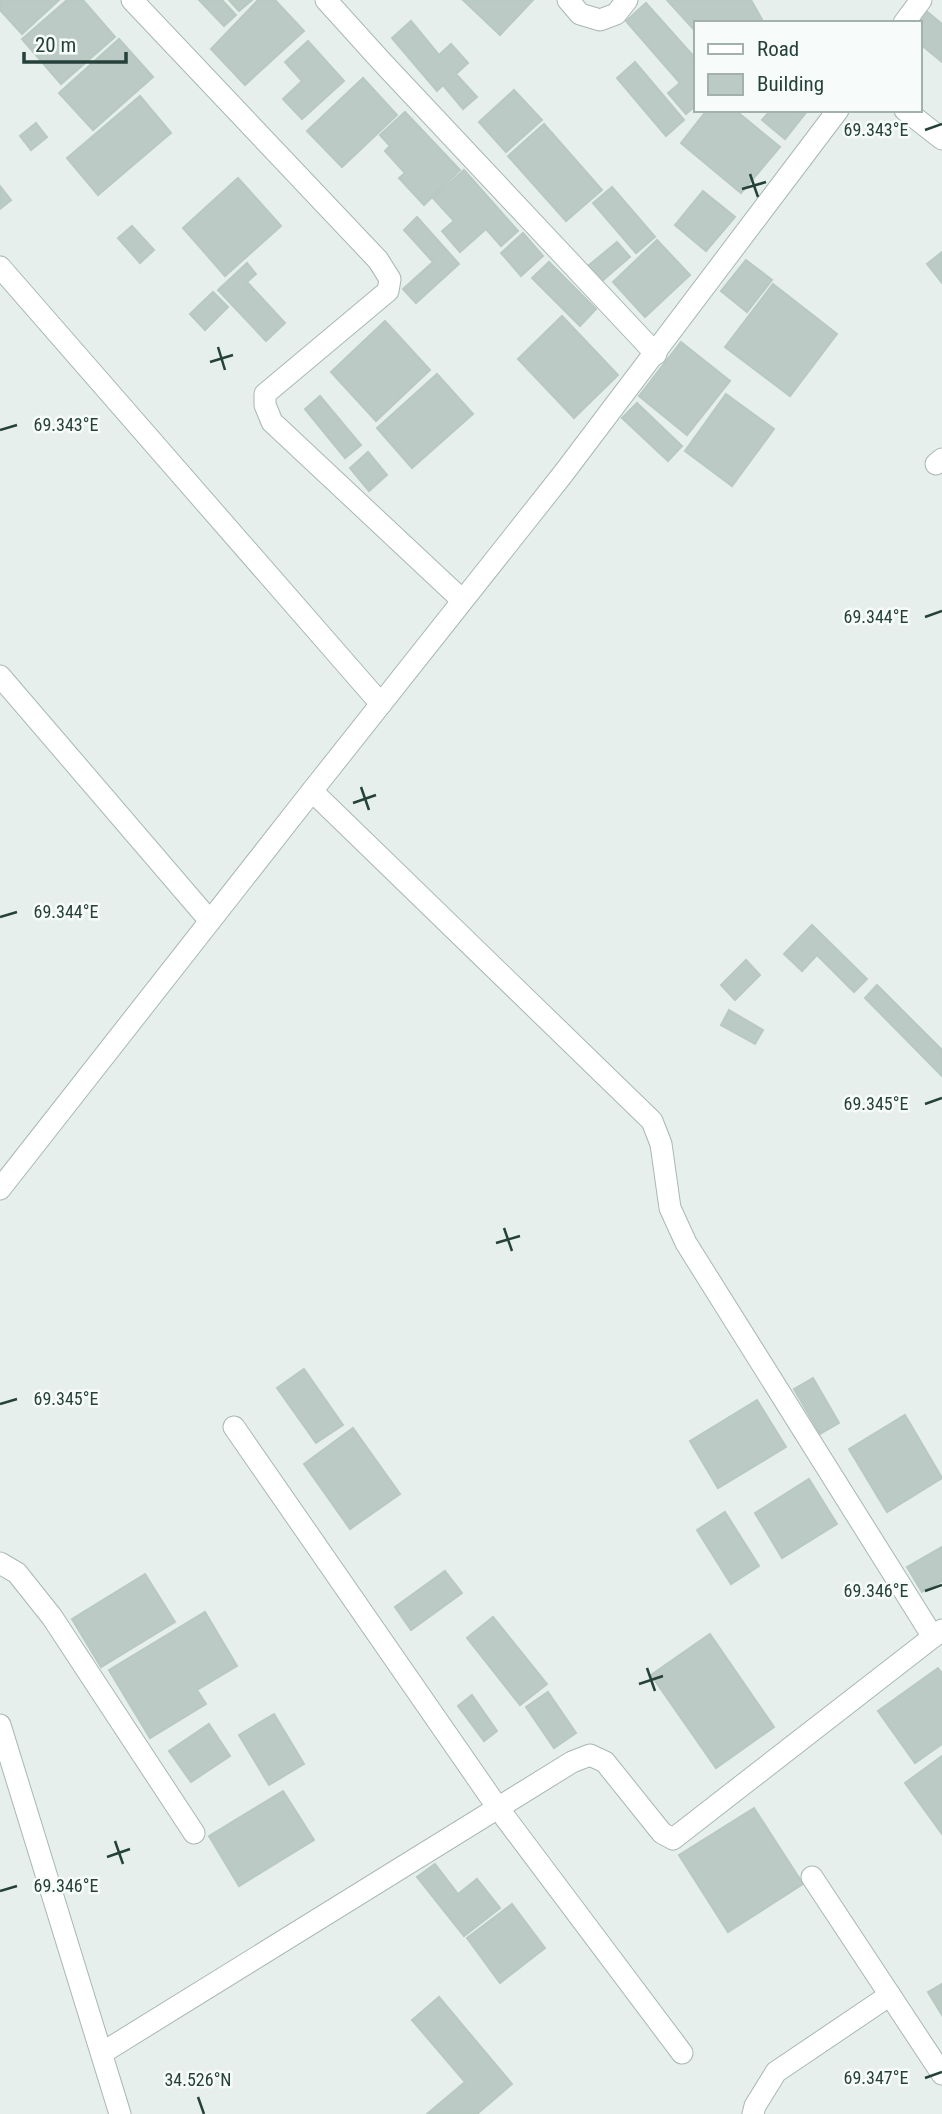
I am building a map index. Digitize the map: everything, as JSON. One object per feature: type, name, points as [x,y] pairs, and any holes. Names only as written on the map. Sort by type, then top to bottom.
[{"type":"street","points":[[132,0],[378,260],[390,279],[388,291],[264,394],[265,405],[272,422],[463,600]]},
{"type":"street","points":[[327,0],[656,354]]},
{"type":"street","points":[[568,0],[580,13],[600,20],[616,14],[627,0]]},
{"type":"street","points":[[905,21],[921,0]]},
{"type":"street","points":[[0,1189],[563,474],[837,112]]},
{"type":"street","points":[[908,112],[942,139]]},
{"type":"street","points":[[0,267],[380,704]]},
{"type":"street","points":[[0,676],[210,921]]},
{"type":"street","points":[[102,2053],[572,1762],[590,1755],[605,1762],[662,1833],[673,1839],[939,1632],[686,1243],[670,1208],[661,1144],[652,1121],[312,791]]},
{"type":"street","points":[[234,1427],[498,1808],[682,2053]]},
{"type":"street","points":[[0,1563],[17,1573],[52,1617],[194,1833]]},
{"type":"street","points":[[0,1725],[120,2114]]},
{"type":"street","points":[[812,1877],[942,2074]]},
{"type":"street","points":[[753,2114],[776,2072],[890,1995]]},
{"type":"building","points":[[0,0],[59,0],[22,34],[0,10]]},
{"type":"building","points":[[67,0],[83,0],[115,37],[61,84],[22,39]]},
{"type":"building","points":[[199,0],[222,0],[236,15],[224,26]]},
{"type":"building","points":[[229,0],[252,0],[239,11]]},
{"type":"building","points":[[258,0],[275,0],[304,31],[245,85],[211,49]]},
{"type":"building","points":[[463,0],[533,0],[500,35]]},
{"type":"building","points":[[667,0],[751,0],[763,21],[694,21],[694,30]]},
{"type":"building","points":[[646,3],[694,57],[694,107],[686,114],[668,93],[680,83],[626,21]]},
{"type":"building","points":[[924,9],[942,24],[942,62],[921,45],[921,21],[915,21]]},
{"type":"building","points":[[411,21],[439,55],[451,44],[468,63],[456,74],[477,97],[463,109],[443,85],[437,91],[392,38]]},
{"type":"building","points":[[119,39],[153,77],[93,130],[59,93]]},
{"type":"building","points":[[308,41],[344,81],[302,119],[283,99],[302,81],[285,62]]},
{"type":"building","points":[[635,62],[684,120],[666,136],[617,78]]},
{"type":"building","points":[[363,78],[397,115],[342,167],[307,131]]},
{"type":"building","points":[[514,90],[542,120],[506,152],[479,122]]},
{"type":"building","points":[[140,96],[171,133],[98,195],[67,158]]},
{"type":"building","points":[[405,112],[460,170],[424,205],[399,178],[405,173],[385,151],[390,146],[380,135]]},
{"type":"building","points":[[705,112],[737,112],[780,147],[741,193],[681,143]]},
{"type":"building","points":[[769,112],[806,112],[785,139],[762,120]]},
{"type":"building","points":[[36,123],[47,137],[31,150],[20,136]]},
{"type":"building","points":[[544,124],[602,190],[566,221],[508,156]]},
{"type":"building","points":[[464,170],[518,231],[501,246],[486,229],[460,252],[442,231],[454,221],[433,198]]},
{"type":"building","points":[[238,178],[281,226],[225,276],[183,228]]},
{"type":"building","points":[[0,186],[11,200],[0,209]]},
{"type":"building","points":[[612,187],[655,237],[636,253],[593,203]]},
{"type":"building","points":[[703,191],[735,217],[706,251],[675,225]]},
{"type":"building","points":[[417,217],[459,264],[416,303],[403,289],[433,262],[404,230]]},
{"type":"building","points":[[132,226],[154,250],[140,263],[118,238]]},
{"type":"building","points":[[523,233],[543,256],[521,276],[501,253]]},
{"type":"building","points":[[657,240],[690,275],[645,317],[613,282]]},
{"type":"building","points":[[617,242],[630,257],[595,287],[582,271]]},
{"type":"building","points":[[942,252],[942,283],[927,264]]},
{"type":"building","points":[[746,260],[772,280],[747,312],[721,291]]},
{"type":"building","points":[[549,262],[596,309],[580,326],[532,278]]},
{"type":"building","points":[[247,263],[256,274],[247,282],[285,323],[266,341],[218,290]]},
{"type":"building","points":[[773,284],[837,334],[790,396],[725,347]]},
{"type":"building","points":[[213,292],[228,307],[205,330],[190,314]]},
{"type":"building","points":[[562,316],[618,375],[574,418],[518,359]]},
{"type":"building","points":[[385,321],[430,370],[376,421],[331,372]]},
{"type":"building","points":[[681,342],[730,381],[687,435],[639,396]]},
{"type":"building","points":[[437,374],[473,414],[412,468],[377,428]]},
{"type":"building","points":[[726,394],[774,429],[732,486],[685,451]]},
{"type":"building","points":[[320,396],[361,445],[345,458],[305,409]]},
{"type":"building","points":[[637,403],[682,446],[668,461],[622,418]]},
{"type":"building","points":[[368,452],[387,475],[369,491],[350,468]]},
{"type":"building","points":[[812,925],[867,979],[854,992],[817,955],[802,971],[784,954]]},
{"type":"building","points":[[746,960],[760,975],[735,1000],[721,985]]},
{"type":"building","points":[[877,985],[942,1050],[942,1076],[865,998]]},
{"type":"building","points":[[729,1010],[763,1030],[755,1044],[721,1025]]},
{"type":"building","points":[[304,1369],[343,1425],[316,1443],[277,1388]]},
{"type":"building","points":[[813,1378],[839,1423],[820,1434],[794,1389]]},
{"type":"building","points":[[757,1400],[786,1447],[718,1488],[690,1441]]},
{"type":"building","points":[[905,1415],[942,1478],[887,1512],[849,1449]]},
{"type":"building","points":[[353,1428],[400,1494],[350,1529],[304,1464]]},
{"type":"building","points":[[809,1479],[837,1524],[782,1558],[755,1513]]},
{"type":"building","points":[[725,1512],[759,1566],[731,1584],[697,1530]]},
{"type":"building","points":[[942,1547],[942,1581],[922,1592],[907,1567]]},
{"type":"building","points":[[445,1571],[462,1593],[411,1630],[395,1607]]},
{"type":"building","points":[[145,1574],[175,1622],[101,1667],[72,1619]]},
{"type":"building","points":[[205,1612],[237,1666],[197,1690],[206,1704],[150,1738],[109,1670]]},
{"type":"building","points":[[493,1617],[547,1684],[520,1705],[467,1638]]},
{"type":"building","points":[[710,1634],[774,1727],[716,1768],[651,1675]]},
{"type":"building","points":[[938,1668],[942,1673],[942,1744],[915,1763],[878,1711]]},
{"type":"building","points":[[548,1692],[576,1733],[554,1748],[526,1707]]},
{"type":"building","points":[[472,1695],[497,1731],[484,1741],[458,1706]]},
{"type":"building","points":[[274,1714],[304,1764],[269,1785],[239,1735]]},
{"type":"building","points":[[209,1724],[230,1756],[191,1782],[169,1751]]},
{"type":"building","points":[[942,1756],[942,1834],[905,1783]]},
{"type":"building","points":[[283,1791],[314,1840],[239,1886],[209,1836]]},
{"type":"building","points":[[754,1808],[803,1884],[728,1932],[679,1855]]},
{"type":"building","points":[[435,1864],[458,1894],[477,1879],[500,1908],[464,1936],[417,1877]]},
{"type":"building","points":[[512,1904],[545,1948],[500,1983],[467,1938]]},
{"type":"building","points":[[942,1984],[942,2015],[928,1992]]},
{"type":"building","points":[[439,1997],[512,2084],[477,2114],[427,2114],[465,2082],[412,2020]]}]
